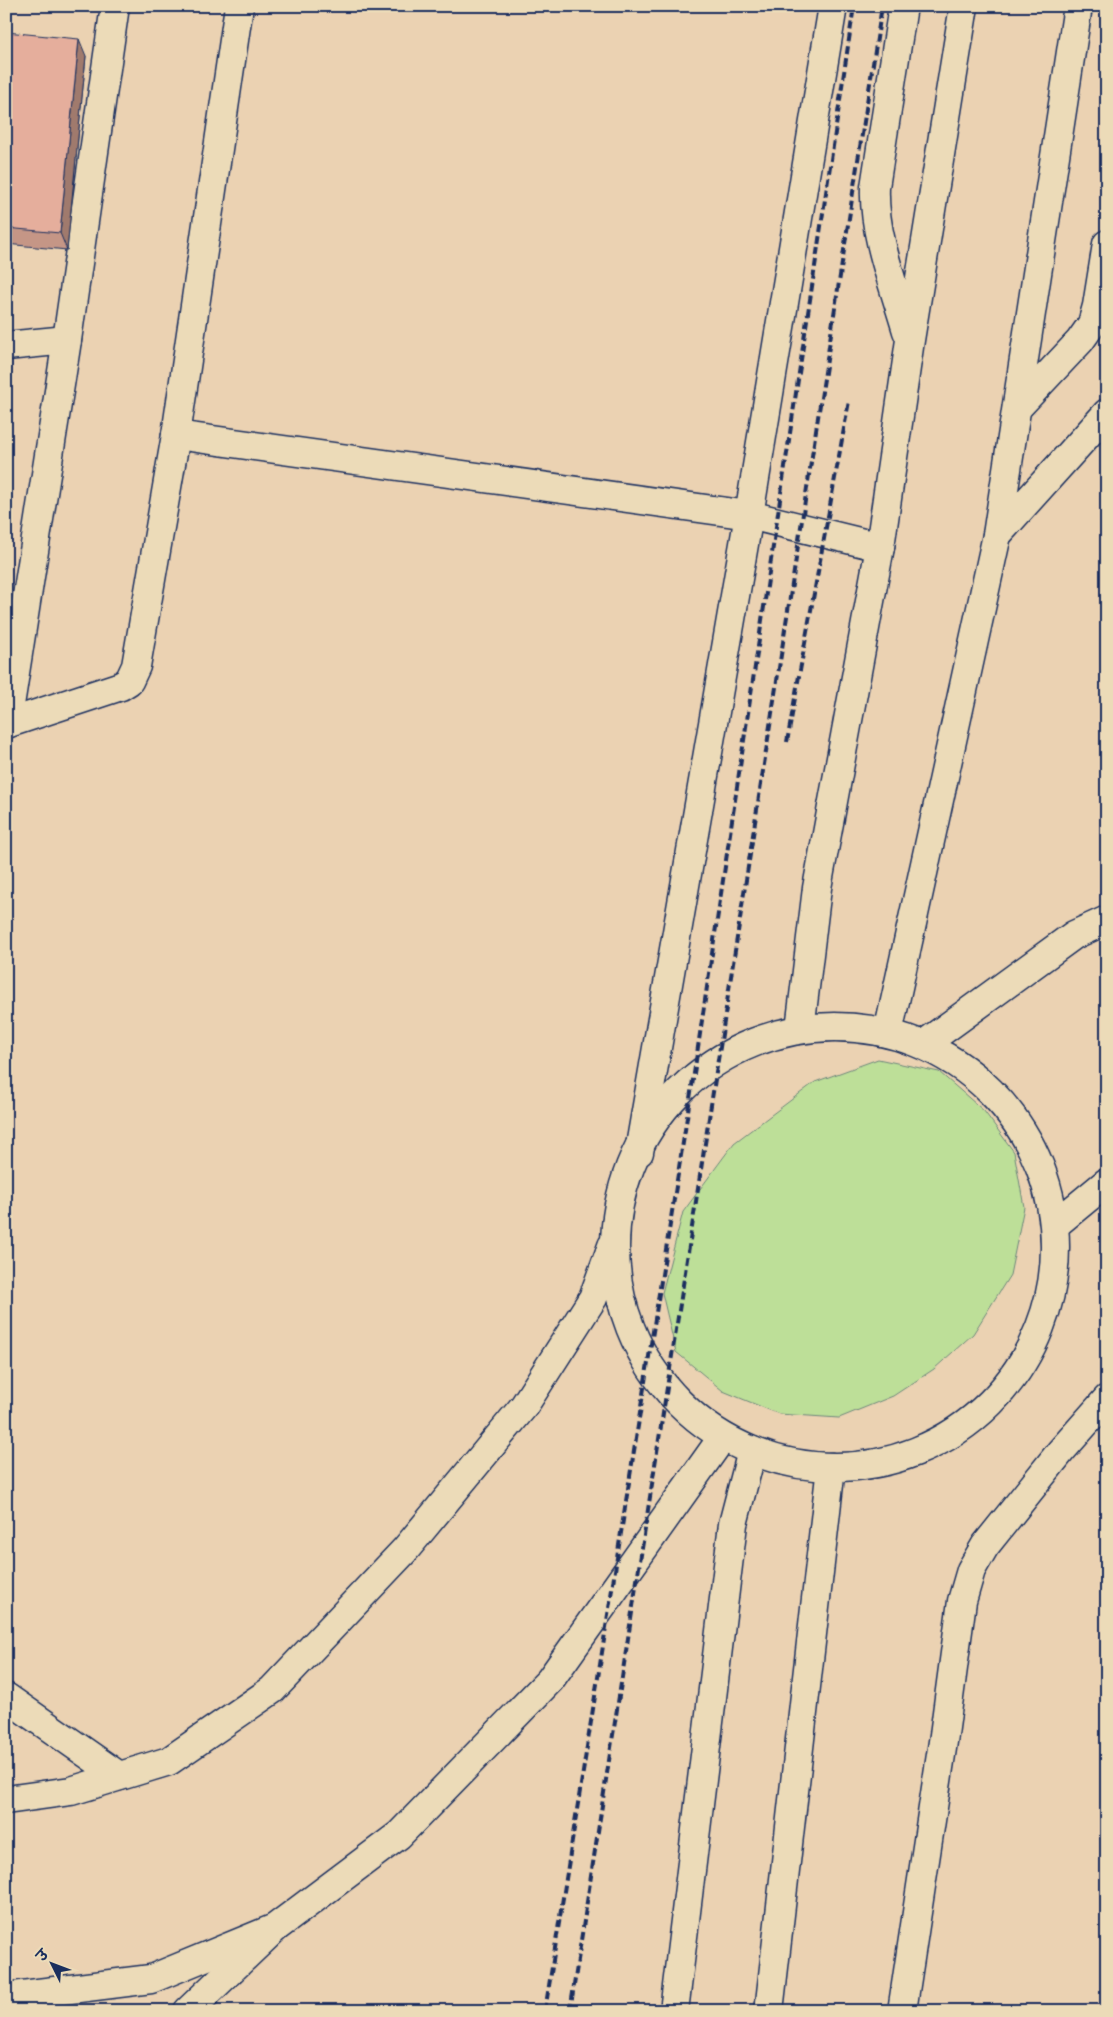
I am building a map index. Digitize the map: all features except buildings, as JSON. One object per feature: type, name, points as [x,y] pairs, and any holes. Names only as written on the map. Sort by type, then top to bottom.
[{"type":"street","points":[[115,6],[67,340],[7,724],[121,686],[129,681],[134,674],[176,435],[239,6]]},
{"type":"street","points":[[639,1152],[749,515],[833,6]]},
{"type":"street","points":[[903,6],[874,202],[876,223],[910,340]]},
{"type":"street","points":[[800,1029],[818,888],[880,547],[910,340],[964,6]]},
{"type":"street","points":[[888,1033],[997,535],[1078,6]]},
{"type":"street","points":[[1017,408],[1080,341],[1092,324],[1097,306],[1107,244]]},
{"type":"street","points":[[6,346],[67,340]]},
{"type":"street","points":[[997,535],[1107,413]]},
{"type":"street","points":[[176,435],[749,515],[880,547]]},
{"type":"street","points":[[927,1042],[1074,936],[1107,920]]},
{"type":"street","points":[[6,1800],[70,1791],[169,1761],[272,1690],[406,1550],[524,1406],[593,1298],[615,1237],[626,1178],[653,1123],[694,1078],[745,1046],[800,1029],[856,1026],[927,1042],[966,1068],[1010,1110],[1041,1164],[1056,1224],[1051,1294],[1048,1302],[1025,1359],[980,1414],[920,1451],[876,1464],[831,1468],[785,1462],[722,1438],[698,1420],[662,1383],[635,1339],[619,1289],[615,1237]]},
{"type":"street","points":[[1056,1224],[1107,1182]]},
{"type":"street","points":[[902,2011],[962,1601],[971,1570],[985,1546],[1061,1451],[1107,1399]]},
{"type":"street","points":[[188,2011],[275,1928],[399,1835],[550,1680],[722,1438]]},
{"type":"street","points":[[674,2011],[732,1524],[752,1451]]},
{"type":"street","points":[[769,2011],[831,1468]]},
{"type":"street","points":[[6,1697],[119,1776]]},
{"type":"street","points":[[6,1997],[151,1979],[275,1928]]},
{"type":"green space","points":[[878,1059],[939,1072],[984,1111],[1014,1152],[1024,1207],[1010,1275],[973,1334],[934,1369],[893,1396],[839,1418],[779,1414],[723,1391],[676,1352],[662,1293],[683,1212],[734,1143],[815,1082]]},
{"type":"railway","points":[[545,2011],[695,1067],[854,6]]},
{"type":"railway","points":[[570,2011],[882,6]]},
{"type":"railway","points":[[787,742],[849,401]]}]
